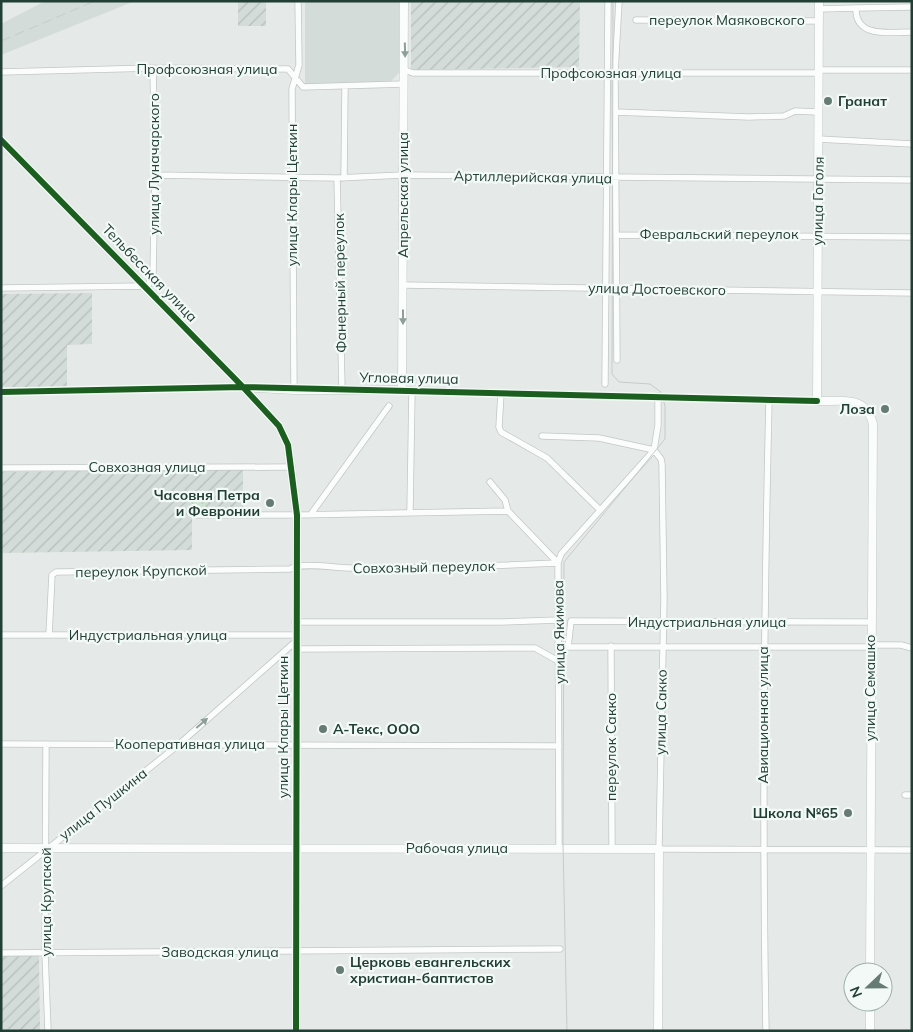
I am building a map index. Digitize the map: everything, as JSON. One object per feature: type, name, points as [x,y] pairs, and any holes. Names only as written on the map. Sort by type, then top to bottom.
[{"type":"main road","name":"Апрельская улица","points":[[402,390],[404,1]]},
{"type":"main road","name":"улица Гоголя","points":[[817,401],[816,292],[819,5]]},
{"type":"main road","name":"Тельбесская улица","points":[[1,140],[146,287],[279,426]]},
{"type":"main road","name":"Угловая улица","points":[[243,387],[294,390],[402,390]]},
{"type":"main road","name":"Угловая улица","points":[[817,401],[857,402],[865,406]]},
{"type":"main road","name":"улица Семашко","points":[[865,406],[871,413],[873,424],[870,622],[870,962]]},
{"type":"main road","name":"улица Клары Цеткин","points":[[279,426],[288,445],[297,515],[293,567],[297,848],[296,1031]]},
{"type":"main road","name":"Рабочая улица","points":[[1,848],[659,849]]},
{"type":"main road","name":"улица Сакко","points":[[658,1031],[659,849]]},
{"type":"main road","points":[[870,1012],[870,1031]]},
{"type":"street","name":"улица Клары Цеткин","points":[[294,390],[292,89],[299,66],[298,1]]},
{"type":"street","points":[[605,384],[608,1]]},
{"type":"street","points":[[617,360],[615,289],[615,73],[619,1]]},
{"type":"street","name":"переулок Маяковского","points":[[819,5],[856,8],[912,7]]},
{"type":"street","points":[[856,8],[856,15],[867,30],[877,32],[912,32]]},
{"type":"street","name":"переулок Маяковского","points":[[636,20],[819,21]]},
{"type":"street","name":"Профсоюзная улица","points":[[1,72],[153,68],[288,69],[303,87],[404,84]]},
{"type":"street","name":"улица Луначарского","points":[[146,287],[153,275],[155,175],[153,68]]},
{"type":"street","name":"Профсоюзная улица","points":[[405,70],[413,73],[912,70]]},
{"type":"street","points":[[344,178],[345,87]]},
{"type":"street","points":[[615,112],[731,117],[784,116],[796,111],[818,112]]},
{"type":"street","points":[[818,139],[912,144]]},
{"type":"street","name":"Артиллерийская улица","points":[[155,175],[337,178],[403,175],[912,180]]},
{"type":"street","name":"Фанерный переулок","points":[[337,178],[342,389]]},
{"type":"street","name":"Февральский переулок","points":[[616,234],[818,234],[912,237]]},
{"type":"street","name":"улица Достоевского","points":[[403,285],[912,293]]},
{"type":"street","points":[[1,288],[146,287]]},
{"type":"street","name":"Угловая улица","points":[[1,392],[243,387]]},
{"type":"street","name":"Угловая улица","points":[[402,390],[817,401]]},
{"type":"street","points":[[410,511],[412,390]]},
{"type":"street","points":[[501,393],[499,427],[501,432],[547,458],[600,510]]},
{"type":"street","name":"улица Сакко","points":[[658,396],[658,425],[654,450],[661,459],[662,464],[663,622],[659,849]]},
{"type":"street","name":"Авиационная улица","points":[[766,1031],[762,850],[763,648],[769,400]]},
{"type":"street","points":[[311,514],[389,406]]},
{"type":"street","points":[[542,436],[599,438],[654,450]]},
{"type":"street","name":"улица Якимова","points":[[559,848],[560,620],[558,563],[561,554],[654,450]]},
{"type":"street","name":"Совхозная улица","points":[[1,468],[292,466]]},
{"type":"street","points":[[490,482],[505,500],[508,511],[558,563]]},
{"type":"street","points":[[196,514],[297,515],[410,511],[508,511]]},
{"type":"street","name":"Совхозный переулок","points":[[293,567],[436,569],[558,563]]},
{"type":"street","name":"переулок Крупской","points":[[49,635],[52,575],[56,572],[293,567]]},
{"type":"street","points":[[295,622],[501,622],[560,620]]},
{"type":"street","name":"Индустриальная улица","points":[[568,647],[571,621],[764,624],[777,622],[870,622]]},
{"type":"street","name":"Индустриальная улица","points":[[1,635],[535,648],[560,662]]},
{"type":"street","name":"улица Пушкина","points":[[1,886],[46,848],[177,746],[295,642]]},
{"type":"street","name":"Индустриальная улица","points":[[559,647],[763,648],[901,645],[912,648]]},
{"type":"street","name":"переулок Сакко","points":[[611,646],[612,848]]},
{"type":"street","name":"Кооперативная улица","points":[[1,744],[177,746],[295,743],[560,746]]},
{"type":"street","name":"улица Крупской","points":[[46,744],[45,953],[48,1031]]},
{"type":"street","name":"Рабочая улица","points":[[659,849],[912,850]]},
{"type":"street","name":"Заводская улица","points":[[1,953],[560,949]]},
{"type":"shaded area","points":[[45,1],[135,1],[1,55],[1,24]]},
{"type":"shaded area","points":[[238,1],[266,1],[266,26],[238,26]]},
{"type":"shaded area","points":[[305,1],[399,1],[400,72],[389,83],[305,86]]},
{"type":"shaded area","points":[[411,1],[580,1],[579,67],[411,70]]},
{"type":"shaded area","points":[[92,293],[92,344],[67,345],[67,387],[1,387],[1,294]]},
{"type":"shaded area","points":[[243,469],[243,516],[192,517],[192,550],[1,553],[1,472]]},
{"type":"shaded area","points":[[1,956],[39,956],[40,1031],[1,1031]]},
{"type":"green space","points":[[191,492],[205,493],[205,509],[190,509]]},
{"type":"tram line","points":[[567,1031],[563,844],[564,562],[665,439],[665,406],[661,392],[650,384],[619,382],[612,374],[613,1]]},
{"type":"railway","points":[[1,41],[95,1]]},
{"type":"cycle path","points":[[1,140],[243,387],[279,426],[288,445],[297,515],[296,1031]]},
{"type":"cycle path","points":[[1,392],[243,387],[817,401]]},
{"type":"place","name":"Гранат","points":[[828,101]]},
{"type":"place","name":"Лоза","points":[[885,409]]},
{"type":"place","name":"Часовня Петра и Февронии","points":[[270,503]]},
{"type":"place","name":"А-Текс, ООО","points":[[323,729]]},
{"type":"place","name":"Школа №65","points":[[848,813]]},
{"type":"place","name":"Церковь евангельских христиан-баптистов","points":[[340,970]]}]
